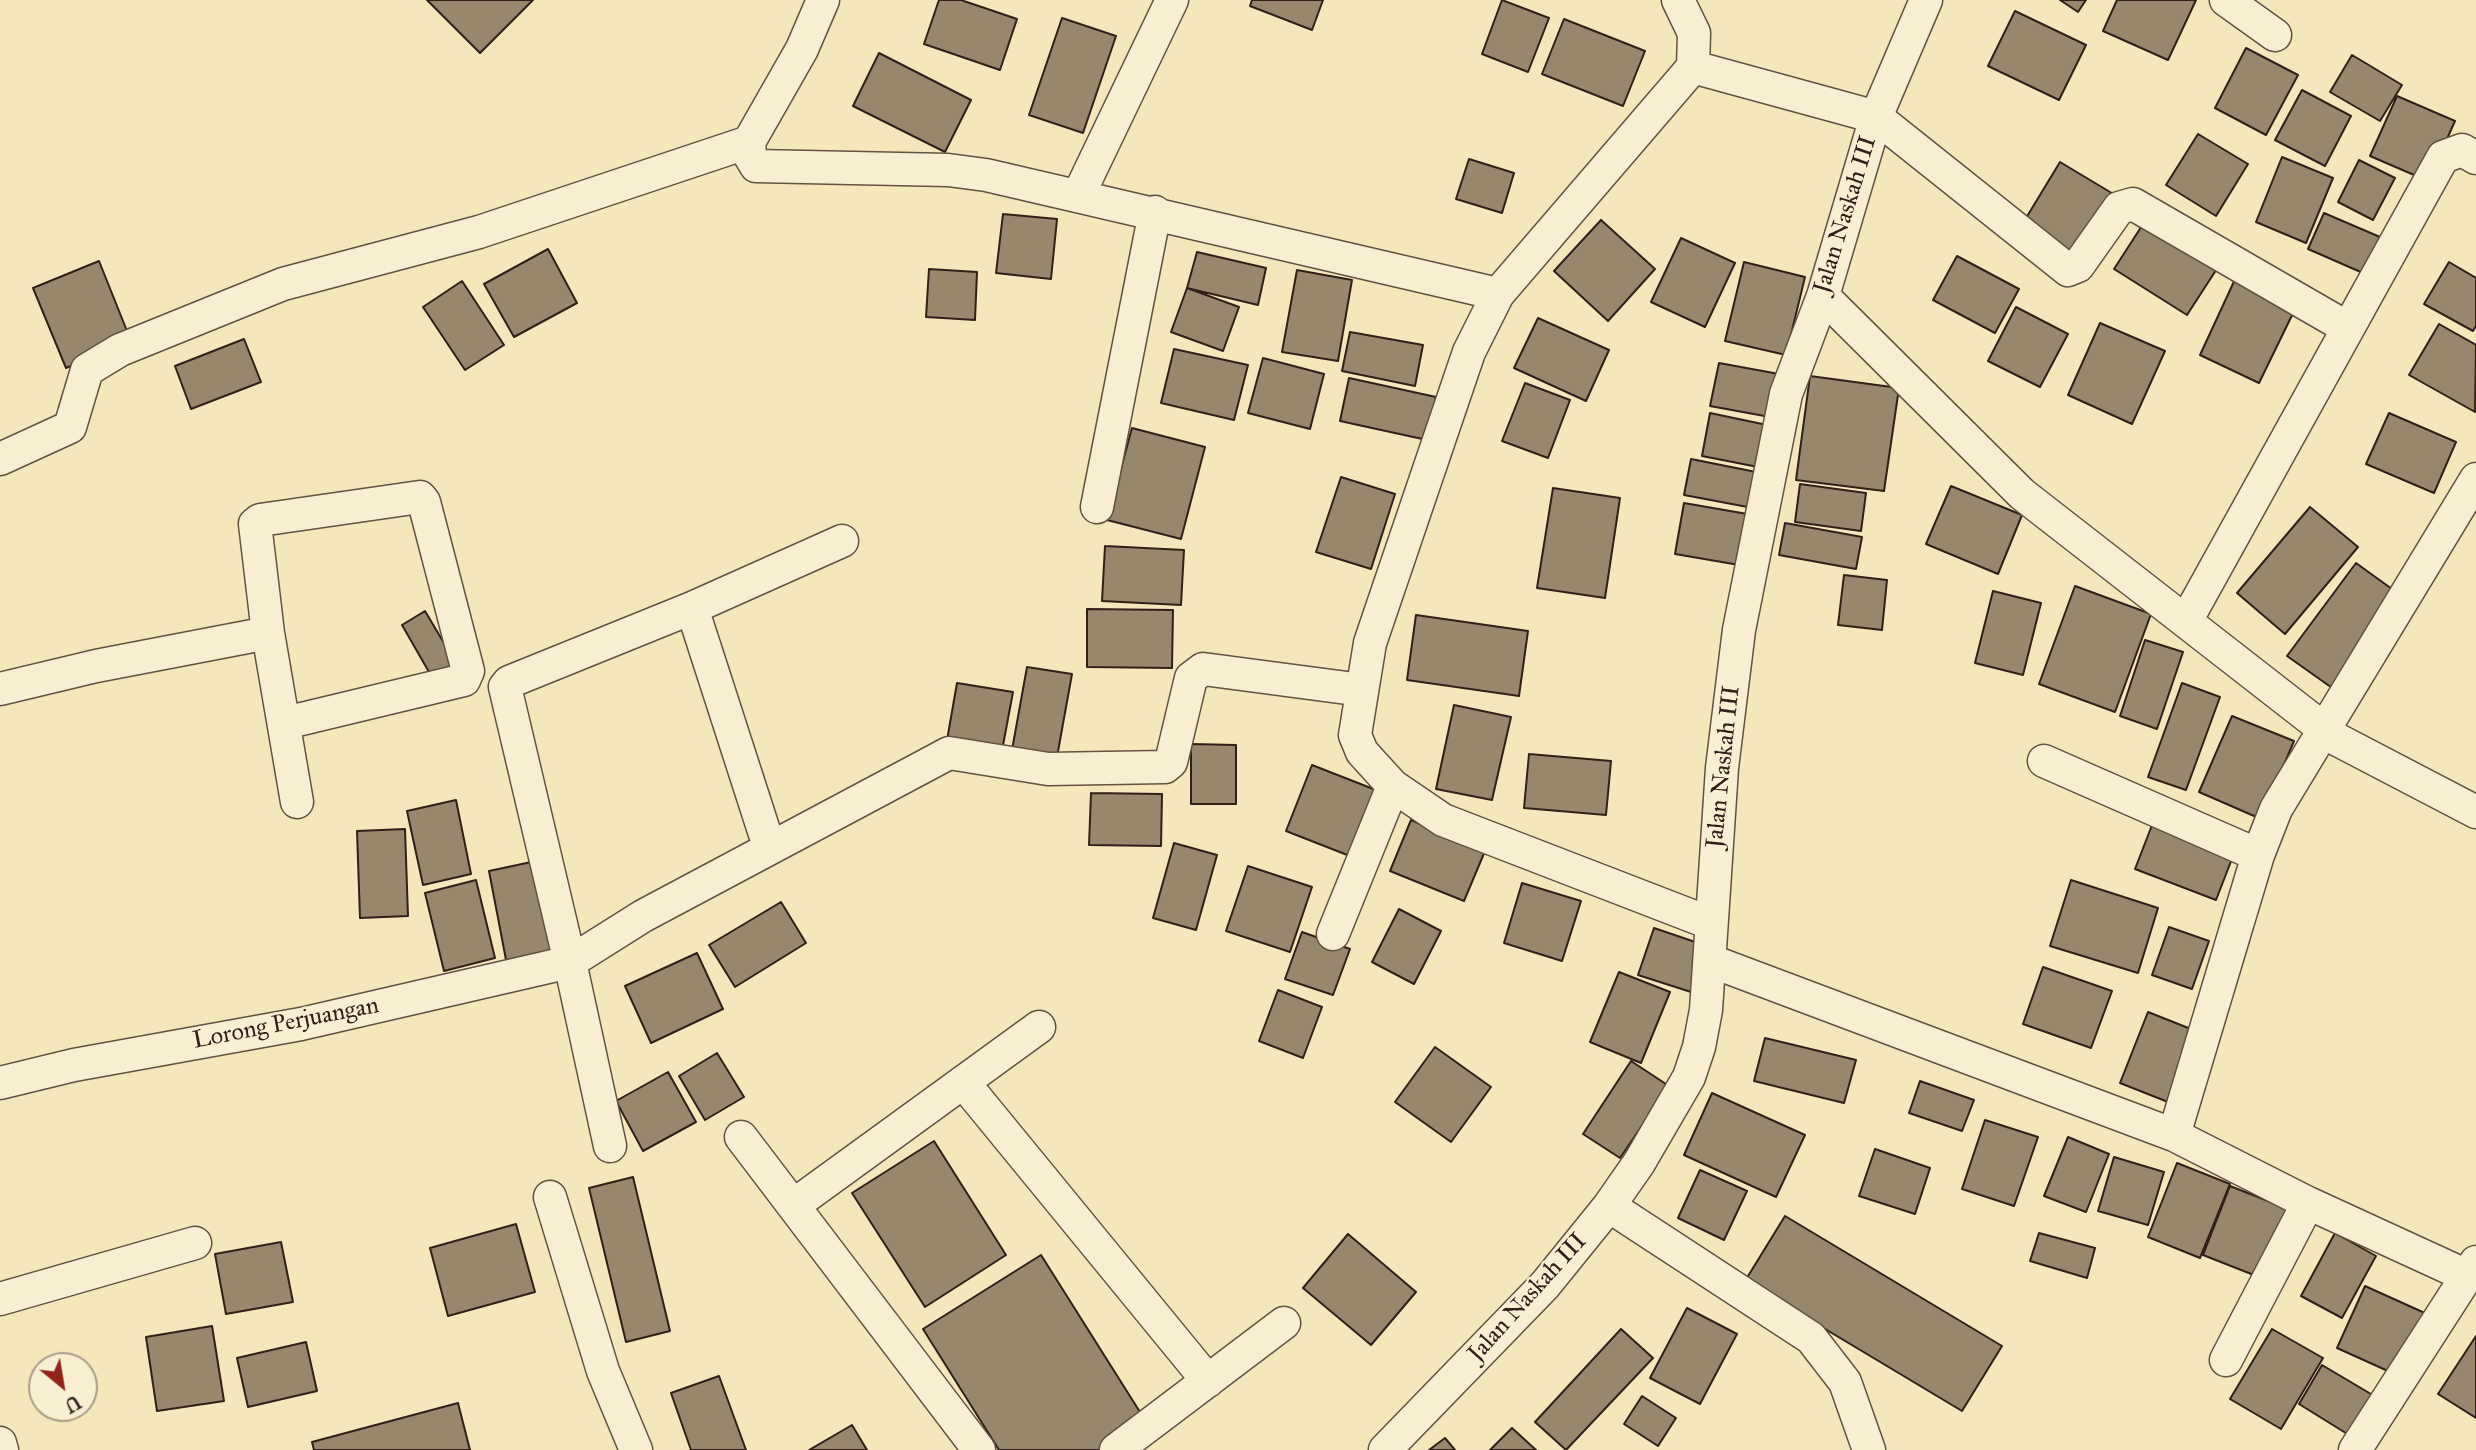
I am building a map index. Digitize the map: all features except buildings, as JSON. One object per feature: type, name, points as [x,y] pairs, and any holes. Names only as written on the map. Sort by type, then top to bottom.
[{"type":"street","points":[[822,0],[802,49],[749,142],[751,162],[763,169],[948,170],[1079,194],[1499,294]]},
{"type":"street","points":[[1079,194],[1172,0]]},
{"type":"street","points":[[1678,0],[1694,33],[1693,67],[1499,294],[1469,352],[1446,413],[1370,643],[1355,727],[1357,743],[1393,786],[1443,820],[1710,923]]},
{"type":"street","name":"Jalan Naskah III","points":[[1385,1450],[1545,1285],[1640,1163],[1689,1077],[1699,1047],[1711,961],[1710,923],[1722,768],[1739,630],[1786,394],[1822,296],[1876,117],[1926,0]]},
{"type":"street","points":[[2226,0],[2275,35]]},
{"type":"street","points":[[1693,67],[1876,117],[2065,268],[2078,266],[2119,208],[2133,204],[2346,327]]},
{"type":"street","points":[[0,459],[70,427],[87,370],[120,350],[283,284],[479,232],[749,142]]},
{"type":"street","points":[[2186,621],[2346,327],[2443,157],[2462,150],[2476,159]]},
{"type":"street","points":[[1097,507],[1155,212]]},
{"type":"street","points":[[1822,296],[2022,494],[2350,747],[2476,812]]},
{"type":"street","points":[[2174,1135],[2258,855],[2276,809],[2476,479]]},
{"type":"street","points":[[285,723],[464,680],[468,671],[422,499],[414,496],[256,522],[268,634],[298,802]]},
{"type":"street","points":[[610,1146],[568,950],[505,687],[509,682],[692,608],[842,541]]},
{"type":"street","points":[[692,608],[765,834]]},
{"type":"street","points":[[0,689],[96,666],[268,634]]},
{"type":"street","points":[[568,950],[643,916],[949,753],[1048,769],[1160,768],[1171,762],[1191,678],[1203,669],[1362,690]]},
{"type":"street","points":[[568,950],[765,834],[906,761]]},
{"type":"street","points":[[2044,761],[2258,855]]},
{"type":"street","points":[[1334,934],[1393,786]]},
{"type":"street","name":"Lorong Perjuangan","points":[[0,1083],[74,1065],[301,1024],[568,950]]},
{"type":"street","points":[[1711,961],[2174,1135],[2308,1203],[2471,1269],[2355,1450]]},
{"type":"street","points":[[794,1205],[1039,1027]]},
{"type":"street","points":[[963,1082],[1208,1381]]},
{"type":"street","points":[[741,1137],[979,1450]]},
{"type":"street","points":[[550,1197],[603,1371],[636,1450]]},
{"type":"street","points":[[2226,1360],[2308,1203]]},
{"type":"street","points":[[1609,1206],[1811,1338],[1845,1382],[1869,1450]]},
{"type":"street","points":[[0,1299],[195,1243]]},
{"type":"street","points":[[1116,1450],[1284,1323]]},
{"type":"street","points":[[0,1443],[2,1450]]}]
